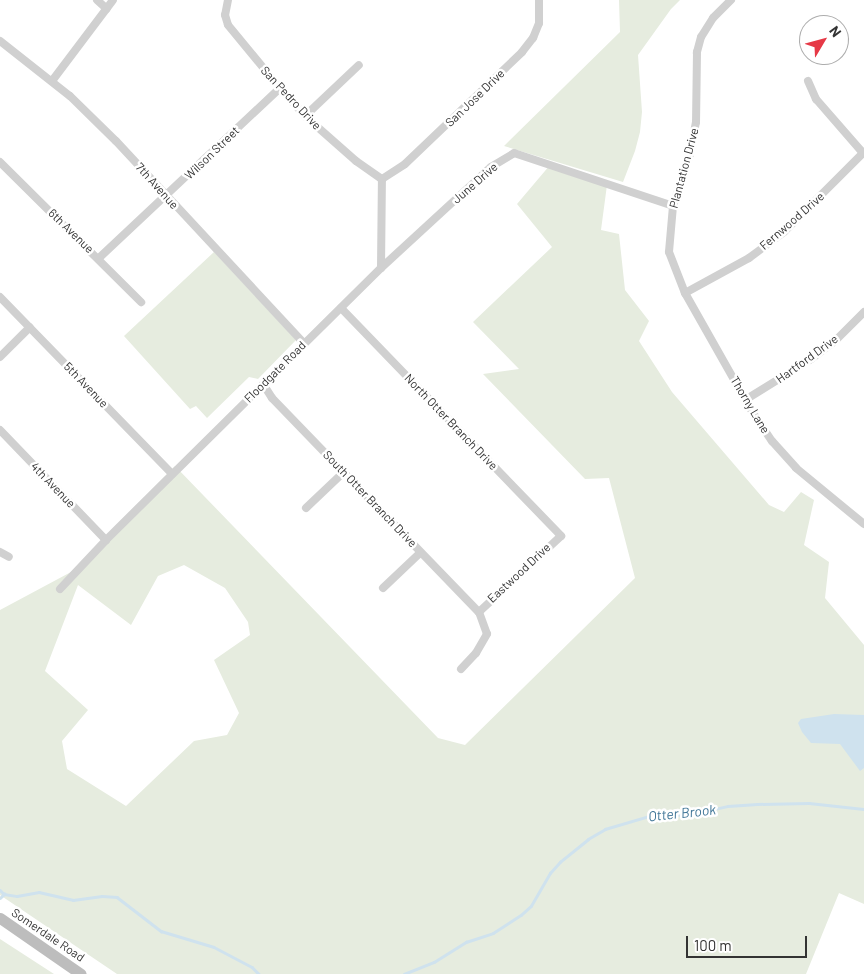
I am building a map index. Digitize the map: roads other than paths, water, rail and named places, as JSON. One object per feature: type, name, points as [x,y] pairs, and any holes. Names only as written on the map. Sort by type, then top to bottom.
[{"type":"main road","name":"Somerdale Road","points":[[0,918],[81,974]]},
{"type":"street","points":[[97,0],[107,9]]},
{"type":"street","points":[[52,81],[114,0]]},
{"type":"street","name":"San Pedro Drive","points":[[228,0],[225,14],[228,25],[280,88],[305,116],[356,161],[382,179]]},
{"type":"street","name":"San Jose Drive","points":[[382,179],[405,164],[522,52],[533,38],[539,24],[540,0]]},
{"type":"street","name":"Plantation Drive","points":[[671,258],[669,252],[673,206],[690,154],[696,122],[697,52],[701,37],[713,18],[731,0]]},
{"type":"street","name":"7th Avenue","points":[[0,41],[52,81],[116,141],[304,343]]},
{"type":"street","points":[[305,116],[359,65]]},
{"type":"street","points":[[808,81],[816,99],[863,152]]},
{"type":"street","name":"Wilson Street","points":[[99,258],[280,88]]},
{"type":"street","name":"Fernwood Drive","points":[[685,293],[749,258],[784,232],[863,152]]},
{"type":"street","name":"June Drive","points":[[381,268],[492,167],[514,154],[673,206]]},
{"type":"street","name":"6th Avenue","points":[[0,162],[142,302]]},
{"type":"street","points":[[381,268],[382,179]]},
{"type":"street","name":"Thorny Lane","points":[[671,258],[685,293],[745,400],[772,441],[796,468],[864,524]]},
{"type":"street","name":"Floodgate Road","points":[[60,589],[172,474],[381,268]]},
{"type":"street","name":"5th Avenue","points":[[0,297],[172,474]]},
{"type":"street","name":"North Otter Branch Drive","points":[[341,308],[561,536]]},
{"type":"street","name":"Hartford Drive","points":[[745,400],[812,359],[835,341],[864,312]]},
{"type":"street","points":[[0,357],[30,327]]},
{"type":"street","name":"South Otter Branch Drive","points":[[263,384],[272,398],[479,612]]},
{"type":"street","name":"4th Avenue","points":[[0,430],[106,540]]},
{"type":"street","points":[[306,508],[344,472]]},
{"type":"street","name":"Eastwood Drive","points":[[479,612],[561,536]]},
{"type":"street","points":[[0,552],[8,558]]},
{"type":"street","points":[[383,588],[420,553]]},
{"type":"street","points":[[462,668],[476,653],[487,634],[479,612]]},
{"type":"water","points":[[834,714],[864,715],[864,768],[860,771],[840,744],[811,743],[802,732],[798,723],[801,719]]},
{"type":"waterway","name":"Otter Brook","points":[[404,974],[434,962],[466,942],[493,933],[521,915],[531,906],[550,873],[560,862],[588,839],[605,829],[656,814],[687,815],[728,806],[809,803],[864,809]]},
{"type":"waterway","name":"Otter Brook","points":[[0,890],[4,894]]},
{"type":"waterway","name":"Otter Brook","points":[[4,894],[17,896],[39,892],[73,900],[102,896],[117,897],[161,931],[214,947],[252,967],[259,974]]},
{"type":"waterway","name":"Otter Brook","points":[[0,898],[4,894]]}]
